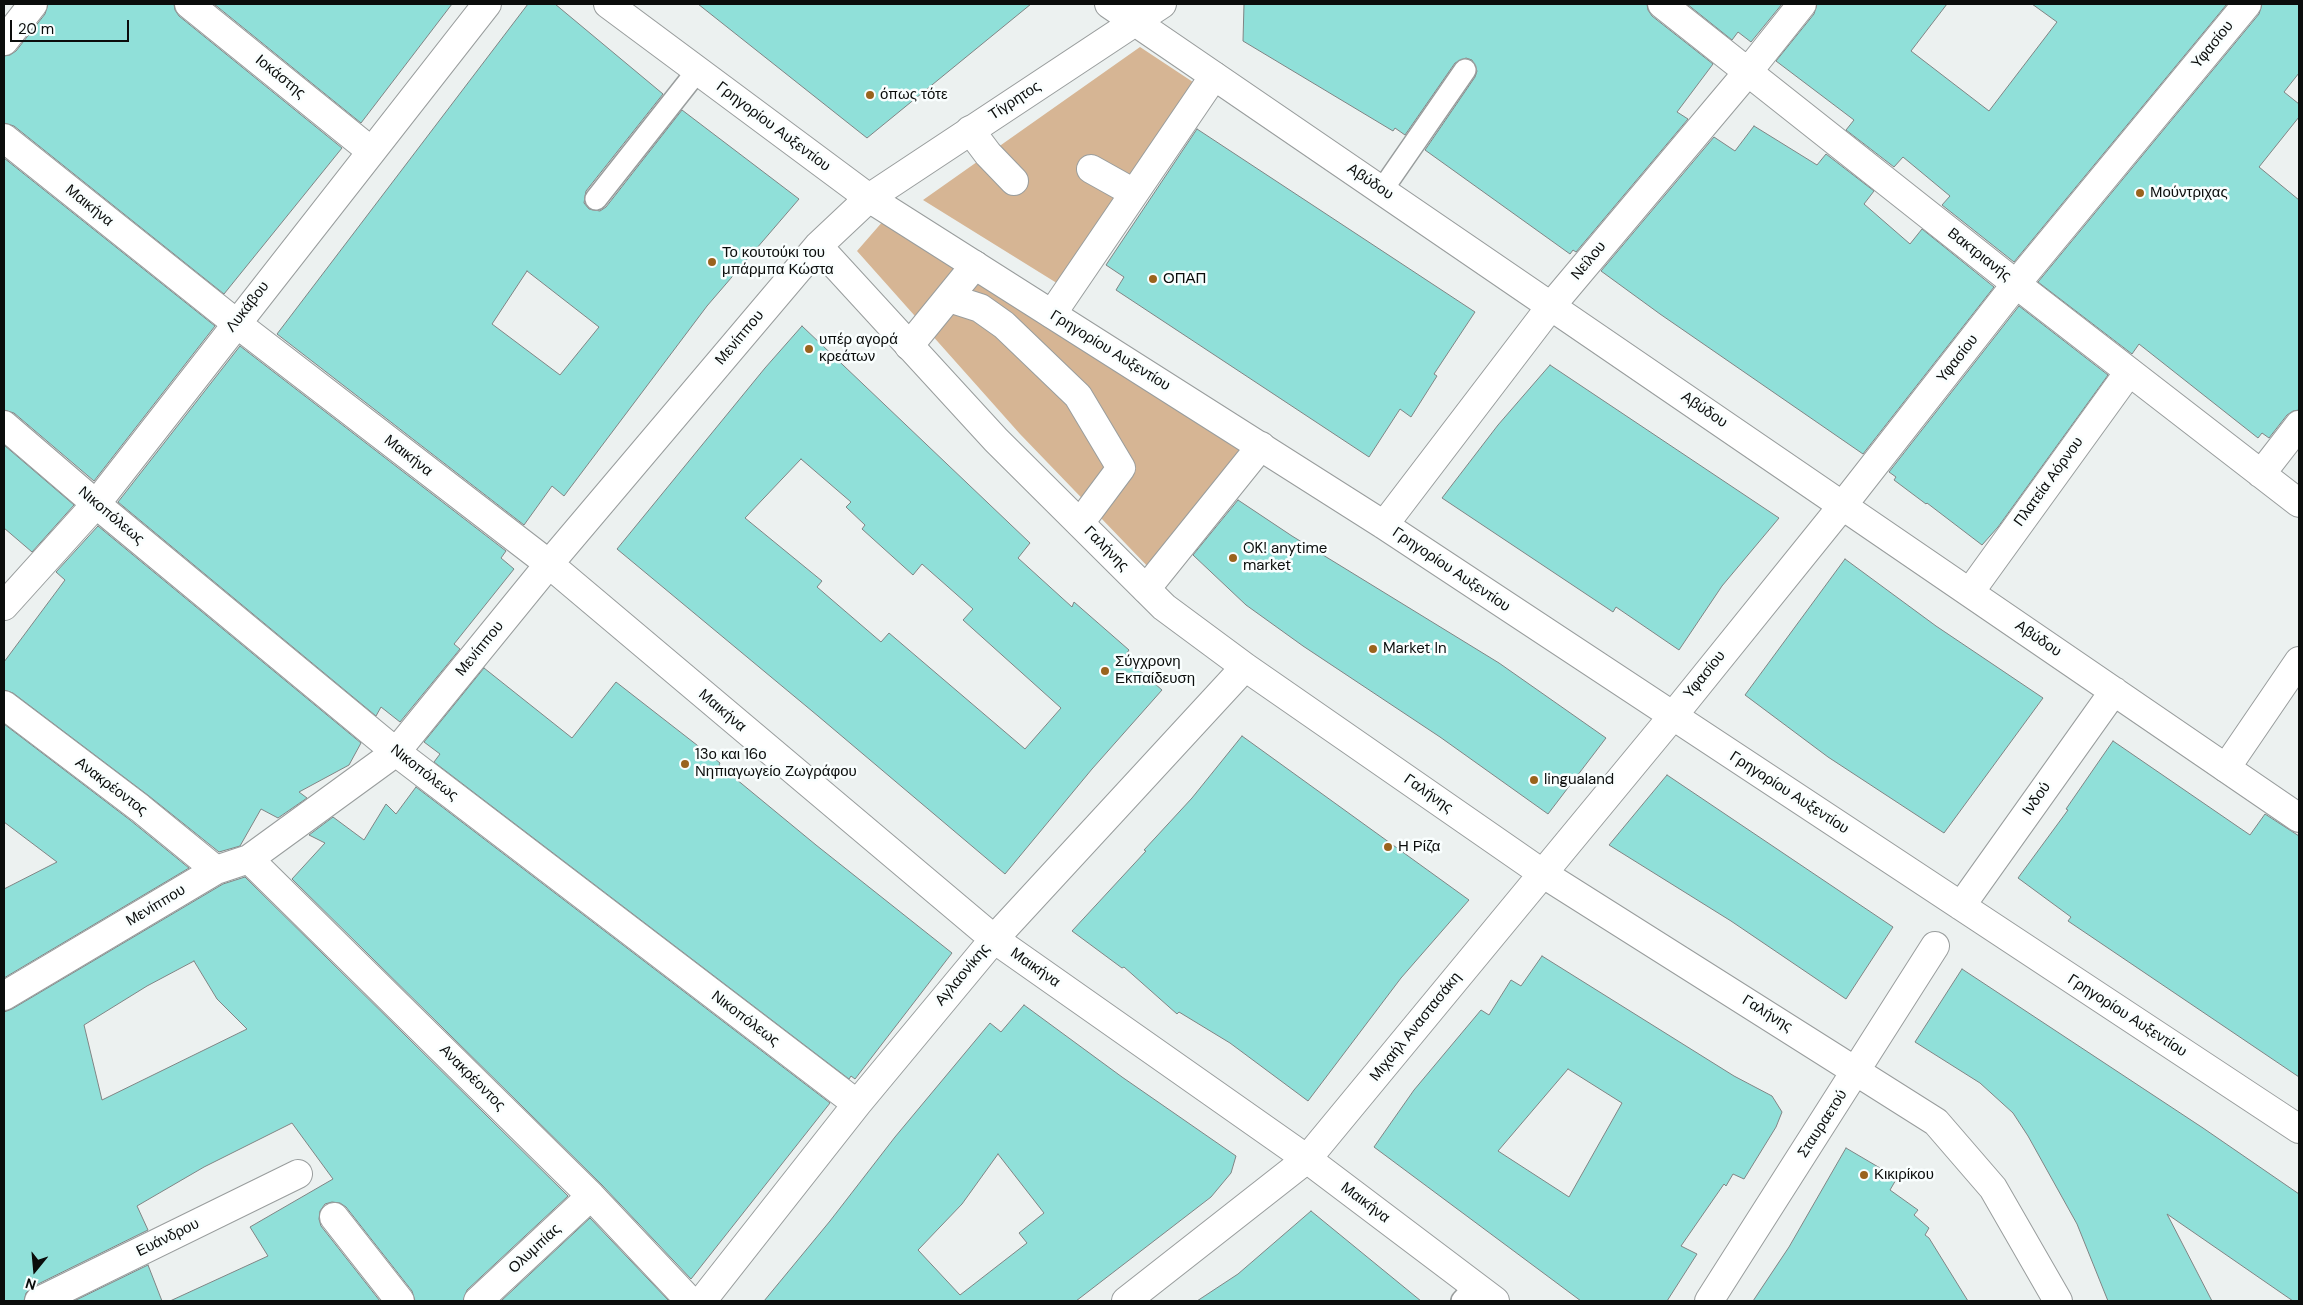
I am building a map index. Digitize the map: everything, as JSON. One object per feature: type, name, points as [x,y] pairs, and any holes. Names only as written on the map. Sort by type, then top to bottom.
[{"type":"street","points":[[4,41],[33,4]]},
{"type":"street","name":"Ιοκάστης","points":[[189,4],[371,151]]},
{"type":"street","name":"Λυκάβου","points":[[4,606],[96,504],[487,4]]},
{"type":"street","name":"Γρηγορίου Αυξεντίου","points":[[608,4],[869,198],[1384,525],[1672,717],[2299,1129]]},
{"type":"street","name":"Αβύδου","points":[[1109,4],[2299,818]]},
{"type":"street","name":"Τίγρητος","points":[[869,198],[1162,4]]},
{"type":"street","name":"Βακτριανής","points":[[1662,4],[1747,73],[2299,504]]},
{"type":"street","name":"Νείλου","points":[[1384,525],[1551,306],[1747,73],[1802,4]]},
{"type":"street","name":"Υφασίου","points":[[1672,717],[1843,505],[2016,284],[2247,4]]},
{"type":"street","points":[[1052,314],[1214,76]]},
{"type":"street","points":[[970,130],[988,154],[1014,181]]},
{"type":"street","name":"Μαικήνα","points":[[4,138],[236,323],[549,564],[994,939],[1307,1159],[1477,1296]]},
{"type":"street","points":[[1091,169],[1134,193]]},
{"type":"street","name":"Μενίππου","points":[[4,996],[216,870],[249,859],[396,752],[549,564],[818,246],[869,198]]},
{"type":"street","name":"Γαλήνης","points":[[818,246],[996,440],[1164,606],[1245,667],[1542,873],[1857,1070],[1936,1122],[1993,1188],[2058,1301]]},
{"type":"street","points":[[909,346],[975,265]]},
{"type":"street","points":[[949,298],[980,308],[1004,325],[1078,396],[1121,468],[1080,524]]},
{"type":"street","name":"Πλατεία Αόρνου","points":[[1970,592],[2129,372]]},
{"type":"street","name":"Νικοπόλεως","points":[[4,425],[96,504],[396,752],[857,1104]]},
{"type":"street","points":[[2261,474],[2299,425]]},
{"type":"street","points":[[1146,589],[1261,446]]},
{"type":"street","points":[[2226,768],[2299,660]]},
{"type":"street","name":"Αγλαονίκης","points":[[702,1301],[857,1104],[994,939],[1245,667]]},
{"type":"street","name":"Ινδού","points":[[1961,906],[2114,691]]},
{"type":"street","name":"Ανακρέοντος","points":[[4,705],[140,808],[216,870]]},
{"type":"street","name":"Μιχαήλ Αναστασάκη","points":[[1126,1301],[1307,1159],[1672,717]]},
{"type":"street","name":"Ανακρέοντος","points":[[249,859],[591,1196],[690,1301]]},
{"type":"street","name":"Σταυραετού","points":[[1710,1301],[1935,946]]},
{"type":"street","name":"Ευάνδρου","points":[[39,1301],[298,1174]]},
{"type":"street","name":"Ολυμπίας","points":[[478,1301],[591,1196]]},
{"type":"street","points":[[334,1217],[400,1301]]},
{"type":"lane","points":[[596,199],[698,70]]},
{"type":"lane","points":[[1382,190],[1465,70]]},
{"type":"shaded area","points":[[1140,47],[1205,90],[1068,290],[923,200]]},
{"type":"shaded area","points":[[884,220],[1248,454],[1153,572],[1020,434],[857,251]]},
{"type":"building","points":[[48,4],[174,4],[179,16],[342,148],[224,294],[14,126],[4,123],[4,56],[16,51],[45,14]]},
{"type":"building","points":[[214,4],[452,4],[361,123]]},
{"type":"building","points":[[528,4],[555,4],[663,94],[586,191],[584,203],[589,209],[600,211],[606,207],[682,110],[799,199],[707,306],[564,496],[552,486],[524,525],[277,334]],"holes":[[[527,271],[599,327],[560,375],[492,324]]]},
{"type":"building","points":[[698,4],[1031,4],[867,138]]},
{"type":"building","points":[[1244,4],[1647,4],[1652,16],[1713,64],[1677,112],[1688,119],[1576,252],[1573,250],[1570,254],[1425,150],[1475,77],[1477,71],[1472,60],[1466,58],[1455,63],[1405,135],[1395,128],[1393,131],[1243,41]]},
{"type":"building","points":[[1687,4],[1782,4],[1751,42],[1738,32],[1732,40]]},
{"type":"building","points":[[1817,4],[1947,4],[1911,51],[1989,111],[2057,22],[2032,4],[2227,4],[2014,262],[1942,205],[1950,196],[1903,157],[1894,167],[1846,130],[1854,120],[1776,61],[1814,14]]},
{"type":"building","points":[[2262,4],[2299,4],[2299,73],[2284,92],[2299,104],[2299,117],[2259,167],[2299,200],[2299,410],[2287,415],[2269,438],[2262,433],[2258,438],[2139,344],[2132,354],[2038,282],[2259,14]]},
{"type":"building","points":[[1754,126],[1817,165],[1826,154],[1874,191],[1864,204],[1910,244],[1922,229],[1994,287],[1863,454],[1601,271],[1714,137],[1735,151]]},
{"type":"building","points":[[1197,129],[1475,312],[1434,374],[1437,376],[1411,417],[1400,409],[1369,457],[1116,290],[1124,277],[1106,265]]},
{"type":"building","points":[[4,158],[215,326],[94,481],[14,413],[4,410]]},
{"type":"building","points":[[2019,306],[2108,375],[1998,527],[1982,545],[1894,480],[1896,477],[1889,472]]},
{"type":"building","points":[[802,326],[1030,543],[1018,558],[1072,607],[1074,602],[1129,650],[1124,657],[1162,690],[1092,769],[1005,874],[617,549],[765,368]],"holes":[[[801,459],[851,502],[846,507],[865,525],[862,529],[913,575],[922,564],[973,609],[963,620],[1061,708],[1025,749],[889,633],[881,642],[817,587],[822,581],[745,518]]]},
{"type":"building","points":[[240,346],[506,551],[501,558],[514,569],[454,644],[460,649],[400,722],[381,707],[376,716],[118,502]]},
{"type":"building","points":[[1550,365],[1779,518],[1722,586],[1679,650],[1616,607],[1613,612],[1442,498],[1498,425]]},
{"type":"building","points":[[4,445],[74,505],[32,552],[4,528]]},
{"type":"building","points":[[1238,500],[1292,536],[1499,663],[1606,738],[1548,814],[1440,737],[1303,646],[1246,605],[1193,555]]},
{"type":"building","points":[[98,526],[361,743],[349,765],[299,792],[307,798],[278,818],[261,809],[240,846],[219,852],[149,796],[13,693],[4,690],[4,662],[65,580],[56,572]]},
{"type":"building","points":[[1845,559],[1936,626],[2043,698],[1944,833],[1828,757],[1745,695]]},
{"type":"building","points":[[484,668],[572,738],[616,682],[720,763],[719,765],[816,845],[952,953],[855,1079],[851,1076],[849,1079],[434,762],[440,754],[424,742]]},
{"type":"building","points":[[4,724],[130,820],[189,868],[4,978],[4,889],[57,862],[4,822]]},
{"type":"building","points":[[1242,736],[1469,900],[1401,978],[1308,1101],[1230,1043],[1179,1012],[1177,1014],[1124,967],[1122,968],[1072,931],[1146,851],[1144,850],[1192,798]]},
{"type":"building","points":[[2113,741],[2250,835],[2265,814],[2299,836],[2299,1077],[2068,921],[2071,917],[2018,878],[2068,810],[2066,809]]},
{"type":"building","points":[[1667,775],[1893,927],[1846,999],[1731,921],[1609,845]]},
{"type":"building","points":[[416,787],[830,1103],[691,1279],[602,1185],[292,879],[325,843],[309,835],[333,817],[364,840],[386,804],[396,814]]},
{"type":"building","points":[[245,877],[568,1196],[467,1290],[463,1301],[415,1301],[412,1291],[346,1207],[340,1203],[332,1202],[325,1204],[320,1211],[319,1219],[321,1226],[380,1301],[170,1301],[268,1256],[250,1227],[333,1179],[292,1123],[204,1167],[137,1206],[148,1230],[32,1287],[26,1293],[24,1301],[4,1301],[4,1012],[223,884]],"holes":[[[194,961],[217,999],[247,1029],[102,1100],[84,1025],[147,986]]]},
{"type":"building","points":[[1542,956],[1734,1076],[1772,1096],[1782,1112],[1776,1127],[1744,1179],[1733,1174],[1681,1246],[1697,1254],[1667,1301],[1581,1301],[1374,1147],[1414,1090],[1481,1010],[1489,1015],[1511,980],[1521,986]],"holes":[[[1568,1069],[1622,1103],[1569,1197],[1498,1151]]]},
{"type":"building","points":[[1962,969],[2203,1128],[2299,1194],[2299,1301],[2293,1301],[2167,1214],[2212,1301],[2108,1301],[2077,1224],[2028,1136],[2013,1113],[1980,1083],[1915,1042]]},
{"type":"building","points":[[1024,1005],[1122,1077],[1236,1156],[1231,1173],[1211,1197],[1076,1301],[764,1301],[830,1221],[895,1137],[990,1023],[1001,1032]],"holes":[[[998,1154],[1044,1213],[1019,1233],[1027,1243],[960,1295],[918,1250],[962,1204]]]},
{"type":"building","points":[[1846,1148],[1897,1178],[1890,1190],[1918,1210],[1914,1215],[1929,1228],[1925,1235],[1929,1238],[1968,1301],[1753,1301],[1789,1247]]},
{"type":"building","points":[[1311,1211],[1421,1301],[1197,1301],[1238,1274]]},
{"type":"building","points":[[590,1218],[669,1301],[501,1301]]},
{"type":"building","points":[[148,1265],[162,1301],[74,1301]]},
{"type":"place","name":"όπως τότε","points":[[870,95]]},
{"type":"place","name":"Μούντριχας","points":[[2140,193]]},
{"type":"place","name":"Το κουτούκι του μπάρμπα Κώστα","points":[[712,262]]},
{"type":"place","name":"ΟΠΑΠ","points":[[1153,279]]},
{"type":"place","name":"υπέρ αγορά κρεάτων","points":[[809,349]]},
{"type":"place","name":"OK! anytime market","points":[[1233,558]]},
{"type":"place","name":"Market In","points":[[1373,649]]},
{"type":"place","name":"Σύγχρονη Εκπαίδευση","points":[[1105,671]]},
{"type":"place","name":"13ο και 16ο Νηπιαγωγείο Ζωγράφου","points":[[685,764]]},
{"type":"place","name":"lingualand","points":[[1534,780]]},
{"type":"place","name":"Η Ρίζα","points":[[1388,847]]},
{"type":"place","name":"Κικιρίκου","points":[[1864,1175]]}]
